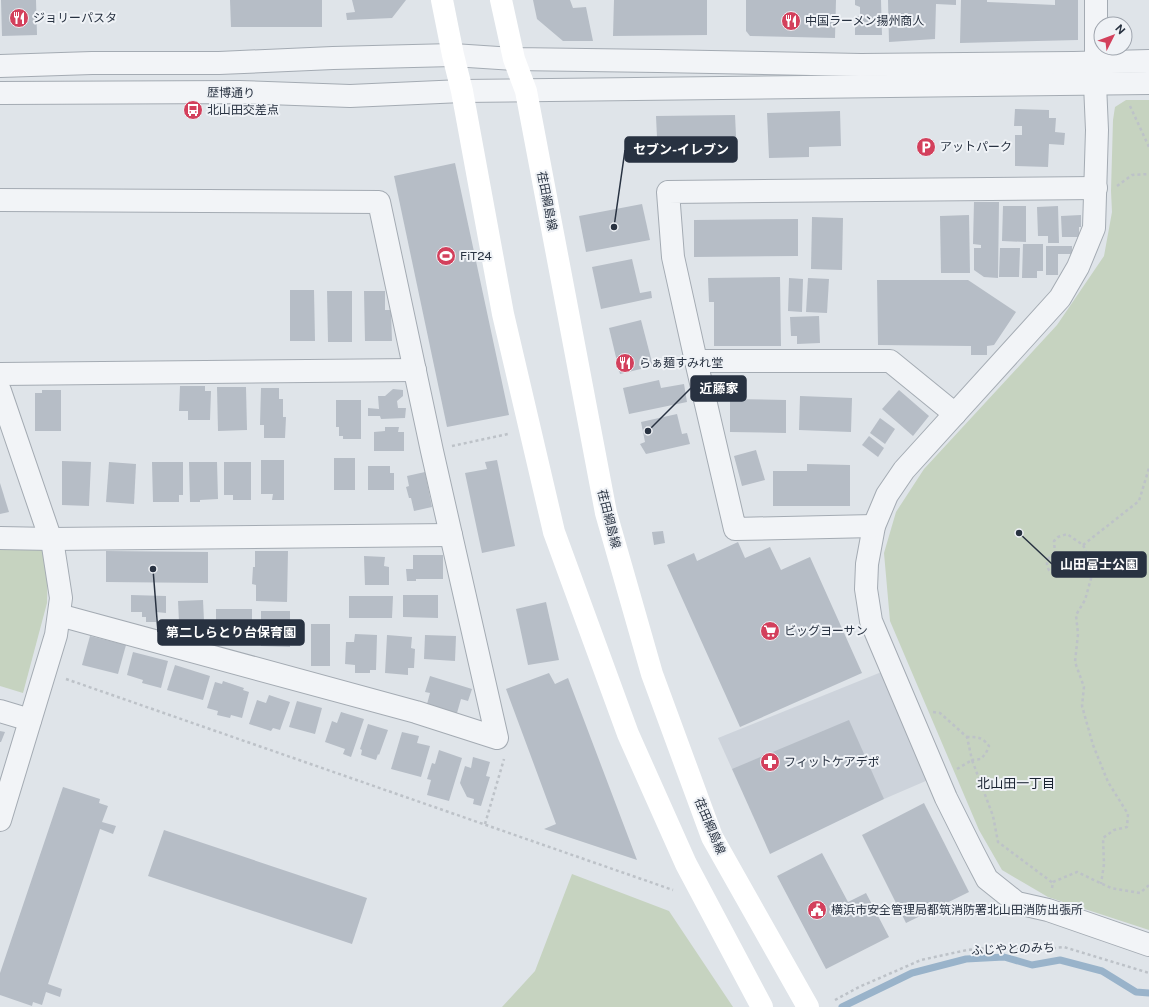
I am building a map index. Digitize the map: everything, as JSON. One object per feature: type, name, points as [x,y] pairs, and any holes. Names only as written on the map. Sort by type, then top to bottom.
[{"type":"main road","points":[[442,0],[462,91],[503,314],[554,532],[628,734],[686,864],[762,1007]]},
{"type":"main road","name":"荏田綱島線","points":[[501,0],[514,59],[526,91],[606,513],[652,674],[712,837],[808,1007]]},
{"type":"street","points":[[1096,0],[1095,84],[1097,130],[1094,228],[1078,267],[1060,298],[904,470],[887,495],[874,526],[867,564],[866,589],[871,621],[959,825],[987,879],[1017,902],[1048,910],[1149,945]]},
{"type":"street","points":[[0,66],[219,63],[453,55],[514,59],[861,65],[1149,61]]},
{"type":"street","name":"歴博通り","points":[[0,93],[239,92],[350,96],[462,91],[1149,83]]},
{"type":"street","points":[[874,526],[734,529],[673,257],[668,192],[1096,188]]},
{"type":"street","points":[[0,200],[380,202],[432,450],[497,738]]},
{"type":"street","points":[[696,361],[890,361],[955,414]]},
{"type":"street","points":[[0,374],[415,370]]},
{"type":"street","points":[[0,391],[51,539],[61,598],[56,635],[0,820]]},
{"type":"street","points":[[0,538],[51,539],[451,535]]},
{"type":"street","points":[[59,615],[416,712],[497,738]]},
{"type":"street","points":[[0,711],[30,720]]},
{"type":"path","points":[[1129,104],[1149,147]]},
{"type":"path","points":[[1096,188],[1111,191],[1132,175],[1149,174]]},
{"type":"path","points":[[432,450],[504,434]]},
{"type":"path","points":[[1083,545],[1139,501],[1149,468]]},
{"type":"path","points":[[1055,554],[1054,541],[1058,537],[1067,534],[1083,545],[1095,571],[1092,575],[1085,600],[1076,615],[1078,634],[1075,662],[1084,687],[1082,706],[1094,745],[1108,782],[1128,814],[1127,827],[1114,830],[1103,838],[1104,864],[1101,884]]},
{"type":"path","points":[[1055,554],[1064,556],[1067,562],[1065,570],[1059,574],[1048,568],[1048,561],[1055,554]]},
{"type":"path","points":[[45,672],[674,890]]},
{"type":"path","points":[[911,715],[928,711],[940,713],[967,737],[972,760],[993,816],[998,842],[1053,883]]},
{"type":"path","points":[[938,777],[972,760],[982,759],[989,746],[984,740],[976,737],[967,737]]},
{"type":"path","points":[[485,824],[504,759],[497,738]]},
{"type":"path","points":[[1053,883],[1077,872],[1111,888],[1140,893],[1149,885]]},
{"type":"path","points":[[1048,910],[1053,883]]},
{"type":"path","name":"ふじやとのみち","points":[[835,1000],[859,986],[920,960],[967,950],[988,948],[1003,947],[1046,949],[1064,947],[1149,973]]},
{"type":"shaded area","points":[[884,671],[928,780],[884,799],[732,769],[718,738]]},
{"type":"green space","points":[[1126,100],[1149,100],[1149,930],[1048,897],[1002,870],[979,830],[890,621],[884,553],[896,512],[924,469],[1057,325],[1104,256],[1112,212],[1111,191],[1113,120],[1115,107]]},
{"type":"green space","points":[[0,545],[44,545],[48,565],[47,603],[23,693],[0,686]]},
{"type":"green space","points":[[572,874],[669,911],[733,1007],[502,1007],[535,971]]},
{"type":"building","name":"ジョリーパスタ","points":[[1,0],[36,0],[37,35],[2,36]]},
{"type":"building","points":[[230,0],[322,0],[322,27],[231,27]]},
{"type":"building","points":[[352,0],[406,0],[392,18],[347,20],[346,13],[355,12]]},
{"type":"building","points":[[533,0],[570,0],[573,8],[586,7],[593,41],[563,41],[537,19]]},
{"type":"building","points":[[614,0],[707,0],[707,35],[613,36]]},
{"type":"building","points":[[746,0],[836,0],[835,38],[750,36],[746,31]]},
{"type":"building","points":[[855,0],[881,0],[882,35],[855,35],[855,16],[860,16],[860,7],[855,5]]},
{"type":"building","points":[[888,0],[956,0],[956,5],[936,4],[935,39],[889,42]]},
{"type":"building","points":[[961,0],[987,0],[987,2],[1055,5],[1055,0],[1078,0],[1078,40],[960,43]]},
{"type":"building","points":[[1015,109],[1049,110],[1049,118],[1056,118],[1055,132],[1065,133],[1064,145],[1049,144],[1048,167],[1015,166],[1015,135],[1022,135],[1022,126],[1014,126]]},
{"type":"building","points":[[840,111],[841,146],[809,147],[809,157],[769,158],[767,113]]},
{"type":"building","points":[[735,115],[737,157],[658,159],[656,116]]},
{"type":"building","points":[[455,163],[509,415],[447,427],[394,176]]},
{"type":"building","points":[[974,202],[999,202],[998,278],[984,277],[974,270],[974,248],[981,248],[981,245],[973,244]]},
{"type":"building","points":[[642,204],[650,240],[586,252],[579,216]]},
{"type":"building","points":[[1003,206],[1026,206],[1026,242],[1002,241]]},
{"type":"building","points":[[1058,206],[1059,243],[1048,243],[1048,236],[1038,236],[1037,207]]},
{"type":"building","points":[[969,215],[970,273],[941,273],[940,216]]},
{"type":"building","points":[[1081,215],[1079,237],[1062,237],[1061,216]]},
{"type":"building","points":[[812,217],[843,218],[842,270],[811,269]]},
{"type":"building","points":[[798,219],[798,256],[694,257],[694,220]]},
{"type":"building","points":[[1023,244],[1043,244],[1043,271],[1037,271],[1037,278],[1022,278]]},
{"type":"building","points":[[1046,246],[1072,246],[1072,254],[1058,254],[1058,275],[1046,275]]},
{"type":"building","points":[[1000,248],[1020,248],[1019,277],[999,277]]},
{"type":"building","points":[[632,259],[640,293],[651,291],[652,298],[601,309],[592,267]]},
{"type":"building","points":[[780,277],[781,346],[714,346],[714,302],[709,302],[708,278]]},
{"type":"building","points":[[789,278],[803,279],[802,312],[788,311]]},
{"type":"building","points":[[808,278],[829,279],[827,313],[806,312]]},
{"type":"building","points":[[877,280],[968,280],[1016,312],[994,345],[987,346],[987,355],[971,355],[971,346],[878,345]]},
{"type":"building","points":[[290,290],[314,290],[315,341],[290,341]]},
{"type":"building","points":[[327,291],[352,291],[352,342],[328,342]]},
{"type":"building","points":[[364,291],[385,291],[385,310],[391,310],[392,341],[365,341]]},
{"type":"building","points":[[819,316],[820,343],[797,344],[797,336],[791,336],[790,317]]},
{"type":"building","points":[[641,320],[653,366],[620,374],[609,328]]},
{"type":"building","points":[[659,380],[661,388],[684,384],[687,402],[629,414],[623,388]]},
{"type":"building","points":[[180,386],[205,386],[205,391],[211,391],[210,420],[188,420],[188,411],[179,411]]},
{"type":"building","points":[[217,387],[246,387],[247,430],[218,431]]},
{"type":"building","points":[[261,388],[279,388],[279,399],[283,399],[283,417],[286,417],[285,438],[264,438],[264,425],[260,425]]},
{"type":"building","points":[[393,389],[403,390],[403,396],[397,401],[398,408],[406,408],[405,418],[381,419],[380,416],[368,416],[368,408],[379,409],[378,396],[385,396]]},
{"type":"building","points":[[42,390],[61,390],[61,431],[35,431],[35,393],[42,393]]},
{"type":"building","points":[[899,390],[929,416],[913,436],[882,409]]},
{"type":"building","points":[[800,396],[852,398],[851,432],[799,430]]},
{"type":"building","points":[[730,399],[786,400],[786,433],[730,432]]},
{"type":"building","points":[[336,400],[361,400],[361,439],[343,439],[343,436],[339,436],[339,427],[336,427]]},
{"type":"building","points":[[677,414],[682,434],[687,433],[690,444],[646,454],[640,444],[645,442],[641,422]]},
{"type":"building","points":[[880,418],[895,429],[885,444],[870,433]]},
{"type":"building","points":[[385,427],[399,427],[398,432],[404,432],[404,451],[374,451],[374,432],[385,431]]},
{"type":"building","points":[[869,436],[884,448],[878,457],[862,445]]},
{"type":"building","points":[[756,450],[765,480],[742,486],[734,456]]},
{"type":"building","points":[[334,458],[355,458],[355,490],[334,490]]},
{"type":"building","points":[[261,460],[284,460],[284,500],[272,500],[273,494],[261,494]]},
{"type":"building","points":[[497,460],[515,546],[482,553],[465,473],[487,469],[485,462]]},
{"type":"building","points":[[62,461],[91,462],[89,506],[62,505]]},
{"type":"building","points":[[109,462],[136,464],[134,504],[106,502]]},
{"type":"building","points":[[152,462],[183,462],[183,495],[179,495],[179,502],[153,502]]},
{"type":"building","points":[[189,462],[217,462],[218,499],[190,502]]},
{"type":"building","points":[[224,462],[251,462],[251,500],[233,500],[233,495],[224,495]]},
{"type":"building","points":[[807,464],[850,465],[850,506],[773,506],[773,471],[807,471]]},
{"type":"building","points":[[368,466],[390,466],[390,473],[394,473],[394,490],[368,490]]},
{"type":"building","points":[[425,472],[432,507],[414,511],[411,498],[409,498],[406,487],[409,486],[407,476]]},
{"type":"building","points":[[0,483],[9,512],[0,514]]},
{"type":"building","points":[[663,531],[665,543],[654,545],[652,532]]},
{"type":"building","points":[[738,542],[745,558],[770,547],[781,570],[810,557],[862,673],[740,727],[667,565],[694,553],[697,561]]},
{"type":"building","points":[[106,551],[208,552],[208,583],[106,582]]},
{"type":"building","points":[[255,551],[288,551],[287,602],[256,601],[256,585],[252,584],[253,567],[255,567]]},
{"type":"building","points":[[413,555],[443,555],[443,579],[416,579],[416,581],[407,581],[406,569],[413,569]]},
{"type":"building","points":[[364,556],[385,557],[384,566],[389,567],[389,585],[365,585]]},
{"type":"building","points":[[131,595],[166,596],[166,613],[156,612],[156,622],[146,622],[146,617],[142,617],[142,612],[131,612]]},
{"type":"building","points":[[403,595],[438,595],[438,618],[403,617]]},
{"type":"building","points":[[349,596],[393,596],[392,618],[349,618]]},
{"type":"building","points":[[203,600],[204,621],[179,622],[178,601]]},
{"type":"building","points":[[546,602],[559,660],[528,665],[516,609]]},
{"type":"building","points":[[216,609],[252,609],[252,640],[216,640]]},
{"type":"building","points":[[261,611],[290,611],[290,647],[261,646]]},
{"type":"building","points":[[311,624],[330,624],[330,666],[311,666]]},
{"type":"building","points":[[355,634],[377,635],[376,670],[370,670],[370,673],[355,673],[355,665],[345,664],[346,642],[354,642]]},
{"type":"building","points":[[387,635],[412,637],[411,648],[415,649],[414,668],[408,668],[408,675],[385,673]]},
{"type":"building","points":[[425,635],[456,636],[455,661],[424,659]]},
{"type":"building","points":[[90,636],[126,645],[118,674],[82,665]]},
{"type":"building","points":[[133,652],[168,661],[161,688],[142,683],[143,680],[127,675]]},
{"type":"building","points":[[175,665],[210,676],[203,700],[167,690]]},
{"type":"building","points":[[549,673],[555,684],[568,678],[637,860],[544,829],[556,824],[506,689]]},
{"type":"building","points":[[430,676],[472,689],[468,701],[461,699],[457,713],[427,704],[430,693],[425,692]]},
{"type":"building","points":[[223,681],[244,688],[243,690],[249,692],[242,718],[231,715],[230,718],[217,715],[218,711],[207,708],[215,682],[222,684]]},
{"type":"building","points":[[269,695],[290,702],[280,730],[273,728],[271,731],[249,724],[257,700],[266,703]]},
{"type":"building","points":[[297,701],[322,708],[315,734],[289,727]]},
{"type":"building","points":[[341,712],[364,719],[351,757],[343,754],[345,749],[325,742],[332,721],[337,723]]},
{"type":"building","points":[[849,720],[884,799],[770,854],[732,769]]},
{"type":"building","points":[[368,724],[388,730],[376,760],[361,755],[362,750],[360,749]]},
{"type":"building","points":[[0,731],[5,732],[1,742],[0,742]]},
{"type":"building","points":[[402,732],[419,736],[417,743],[430,746],[421,777],[391,769]]},
{"type":"building","points":[[439,750],[462,758],[449,801],[427,795],[431,780],[427,779],[432,763],[435,764]]},
{"type":"building","points":[[473,757],[490,762],[486,776],[490,777],[481,806],[473,804],[474,799],[467,797],[460,783],[465,766],[471,768]]},
{"type":"building","points":[[63,787],[100,799],[99,803],[108,806],[102,822],[116,826],[113,834],[100,829],[48,984],[62,989],[60,997],[46,992],[42,1005],[33,1002],[32,1006],[0,995],[0,973]]},
{"type":"building","points":[[924,803],[969,892],[906,923],[862,835]]},
{"type":"building","points":[[164,830],[367,898],[352,944],[148,876]]},
{"type":"building","points":[[822,853],[848,902],[866,893],[889,937],[826,969],[777,876]]},
{"type":"waterway","points":[[842,1007],[912,973],[966,959],[1004,957],[1032,965],[1060,960],[1102,971],[1136,992],[1149,993]]},
{"type":"place","name":"ジョリーパスタ","points":[[19,18]]},
{"type":"place","name":"中国ラーメン揚州商人","points":[[791,21]]},
{"type":"place","name":"北山田交差点","points":[[193,110]]},
{"type":"place","name":"アットパーク","points":[[926,147]]},
{"type":"place","name":"セブン-イレブン","points":[[614,227]]},
{"type":"place","name":"FiT24","points":[[446,256]]},
{"type":"place","name":"らぁ麺すみれ堂","points":[[625,363]]},
{"type":"place","name":"近藤家","points":[[648,431]]},
{"type":"place","name":"山田富士公園","points":[[1019,533]]},
{"type":"place","name":"第二しらとり台保育園","points":[[153,569]]},
{"type":"place","name":"ビッグヨーサン","points":[[770,631]]},
{"type":"place","name":"フィットケアデポ","points":[[770,762]]},
{"type":"place","name":"横浜市安全管理局都筑消防署北山田消防出張所","points":[[817,910]]},
{"type":"district","name":"北山田一丁目","points":[[1016,783]]}]
